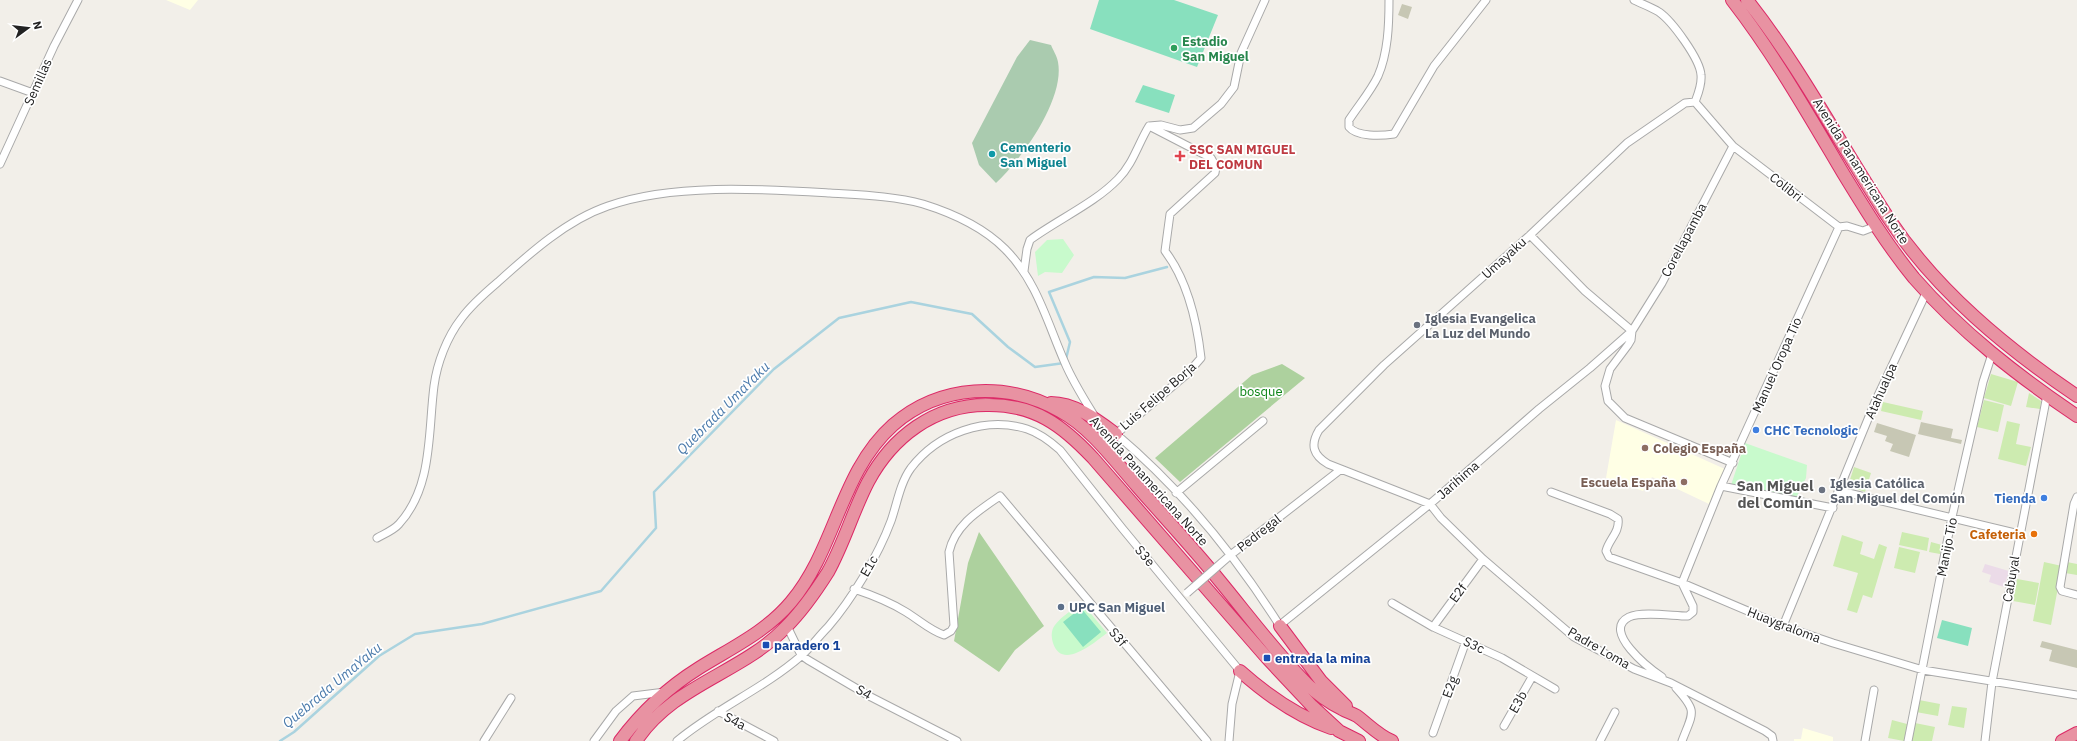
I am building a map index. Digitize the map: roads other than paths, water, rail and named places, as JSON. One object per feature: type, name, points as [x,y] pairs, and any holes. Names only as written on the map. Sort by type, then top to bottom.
[{"type":"highway","name":"Avenida Panamericana Norte","points":[[1732,0],[1776,62],[1876,226],[1914,278],[1963,328],[1992,354],[2077,416]]},
{"type":"highway","name":"Avenida Panamericana Norte","points":[[1747,0],[1783,50],[1889,219],[1915,254],[1974,316],[2033,365],[2077,396]]},
{"type":"highway","name":"Avenida Panamericana Norte","points":[[620,741],[647,708],[697,669],[732,650],[759,631],[793,600],[822,552],[858,469],[875,444],[896,422],[924,404],[947,395],[964,392],[1006,391],[1042,402],[1061,411],[1075,421],[1108,453],[1308,686],[1334,705],[1354,714],[1382,736],[1392,741]]},
{"type":"highway","points":[[1042,402],[1070,406],[1097,421],[1116,434]]},
{"type":"highway","name":"Avenida Panamericana Norte","points":[[636,741],[668,704],[757,651],[787,626],[808,601],[828,571],[869,481],[897,442],[916,426],[942,412],[978,405],[1005,406],[1051,420],[1065,430],[1077,441],[1203,583],[1267,658],[1312,706],[1338,730],[1359,741]]},
{"type":"highway","points":[[1280,626],[1321,681],[1354,714]]},
{"type":"highway","points":[[1240,671],[1264,692],[1289,709],[1338,730]]},
{"type":"highway","points":[[2062,741],[2077,733]]},
{"type":"street","name":"Semillas","points":[[0,164],[54,46],[78,0]]},
{"type":"street","points":[[1024,272],[1027,249],[1030,240],[1089,202],[1118,180],[1134,157],[1139,141],[1148,126],[1161,125],[1180,130],[1194,128],[1221,104],[1234,87],[1241,53],[1265,0]]},
{"type":"street","points":[[1389,0],[1389,24],[1385,52],[1378,76],[1349,120],[1348,127],[1352,131],[1383,136],[1394,134],[1434,66],[1486,0]]},
{"type":"street","points":[[1634,0],[1660,13],[1680,35],[1697,59],[1701,75],[1700,90],[1695,102],[1733,146]]},
{"type":"street","points":[[0,81],[33,93]]},
{"type":"street","name":"Umayaku","points":[[1430,504],[1340,470],[1319,460],[1314,452],[1314,440],[1320,430],[1384,365],[1530,235],[1627,143],[1685,103],[1695,102]]},
{"type":"street","name":"Luis Felipe Borja","points":[[1148,126],[1211,158],[1216,167],[1215,173],[1170,214],[1165,251],[1175,263],[1182,282],[1196,324],[1201,358],[1187,374],[1116,434],[1144,458],[1176,493],[1229,556],[1266,604],[1280,626]]},
{"type":"street","name":"Colibri","points":[[1733,146],[1839,227]]},
{"type":"street","name":"Corellapamba","points":[[1632,331],[1662,283],[1733,146]]},
{"type":"street","points":[[377,538],[398,526],[417,496],[426,462],[434,382],[448,339],[461,318],[479,299],[540,245],[586,216],[606,206],[629,200],[682,192],[763,189],[875,196],[922,204],[966,220],[1004,247],[1024,272],[1039,297],[1065,363],[1097,421]]},
{"type":"street","points":[[1839,227],[1847,226],[1863,231],[1876,226]]},
{"type":"street","name":"Manuel Oropa Tio","points":[[1682,583],[1721,486],[1733,463],[1839,227]]},
{"type":"street","points":[[1530,235],[1585,291],[1632,331],[1631,340],[1610,369],[1605,386],[1608,401],[1625,418],[1733,463]]},
{"type":"street","name":"Atahualpa","points":[[1783,626],[1876,402],[1927,291]]},
{"type":"street","name":"Jarihima","points":[[1280,626],[1430,504],[1539,409],[1590,368],[1632,331]]},
{"type":"street","name":"Manijo Tio","points":[[1908,741],[1952,517],[1992,354]]},
{"type":"street","name":"Cabuyal","points":[[1985,741],[1992,682],[2019,534],[2047,395]]},
{"type":"street","points":[[1176,493],[1263,421]]},
{"type":"street","name":"E1c","points":[[677,741],[718,711],[746,695],[801,656],[838,614],[873,560],[891,520],[896,501],[910,469],[923,454],[935,445],[961,431],[989,424],[1008,425],[1028,430],[1050,442]]},
{"type":"street","name":"S3e","points":[[1050,442],[1060,450],[1240,671]]},
{"type":"street","name":"Pedregal","points":[[1180,599],[1229,556],[1340,470]]},
{"type":"street","points":[[1721,486],[1833,508]]},
{"type":"street","points":[[1840,491],[2019,534]]},
{"type":"street","name":"Huaygraloma","points":[[1551,492],[1610,514],[1618,520],[1617,531],[1608,544],[1606,551],[1609,557],[1682,583],[1783,626],[1922,670],[2077,695]]},
{"type":"street","name":"S3f","points":[[854,589],[877,597],[905,611],[938,633],[944,635],[951,631],[954,626],[949,552],[952,541],[958,529],[975,514],[1000,496],[1206,741]]},
{"type":"street","points":[[2077,497],[2074,504],[2060,587],[2062,591],[2077,595]]},
{"type":"street","name":"Padre Loma","points":[[1430,504],[1441,518],[1483,559],[1574,637],[1634,669],[1671,683],[1765,731],[1772,736],[1773,741]]},
{"type":"street","name":"E2f","points":[[1433,627],[1483,559]]},
{"type":"street","points":[[1682,583],[1693,606],[1693,612],[1688,616],[1640,615],[1629,617],[1623,625],[1621,637],[1626,646],[1656,673],[1671,683],[1690,703],[1692,710],[1682,741]]},
{"type":"street","name":"S3c","points":[[1392,603],[1433,627],[1502,658],[1554,689]]},
{"type":"street","points":[[787,626],[801,656]]},
{"type":"street","name":"E2g","points":[[1433,733],[1466,641]]},
{"type":"street","name":"S4","points":[[801,656],[871,697],[957,741]]},
{"type":"street","points":[[1229,741],[1232,704],[1240,671]]},
{"type":"street","name":"E3b","points":[[1504,726],[1532,677]]},
{"type":"street","points":[[1865,741],[1874,690]]},
{"type":"street","points":[[594,741],[616,711],[633,696],[667,692]]},
{"type":"street","points":[[484,741],[511,698]]},
{"type":"street","name":"S4a","points":[[718,711],[774,741]]},
{"type":"street","points":[[1600,741],[1615,712]]},
{"type":"waterway","name":"Quebrada UmaYaku","points":[[1066,359],[1070,342],[1049,292],[1094,277],[1125,278],[1167,267]]},
{"type":"waterway","name":"Quebrada UmaYaku","points":[[280,741],[294,732],[379,656],[415,634],[482,624],[601,591],[656,528],[654,492],[774,369],[839,318],[911,302],[972,314],[1008,347],[1035,367],[1064,363]]},
{"type":"place","name":"Estadio San Miguel","points":[[1174,48]]},
{"type":"place","name":"Cementerio San Miguel","points":[[992,154]]},
{"type":"place","name":"SSC SAN MIGUEL DEL COMUN","points":[[1180,156]]},
{"type":"place","name":"Iglesia Evangelica La Luz del Mundo","points":[[1417,325]]},
{"type":"place","name":"CHC Tecnologic","points":[[1756,430]]},
{"type":"place","name":"Colegio España","points":[[1645,448]]},
{"type":"place","name":"Escuela España","points":[[1684,482]]},
{"type":"place","name":"Iglesia Católica San Miguel del Común","points":[[1822,490]]},
{"type":"place","name":"Tienda","points":[[2044,498]]},
{"type":"place","name":"Cafeteria","points":[[2034,534]]},
{"type":"place","name":"UPC San Miguel","points":[[1061,607]]},
{"type":"place","name":"paradero 1","points":[[766,645]]},
{"type":"place","name":"entrada la mina","points":[[1267,658]]},
{"type":"district","name":"San Miguel del Común","points":[[1775,494]]},
{"type":"park label","name":"bosque","points":[[1261,391]]}]
